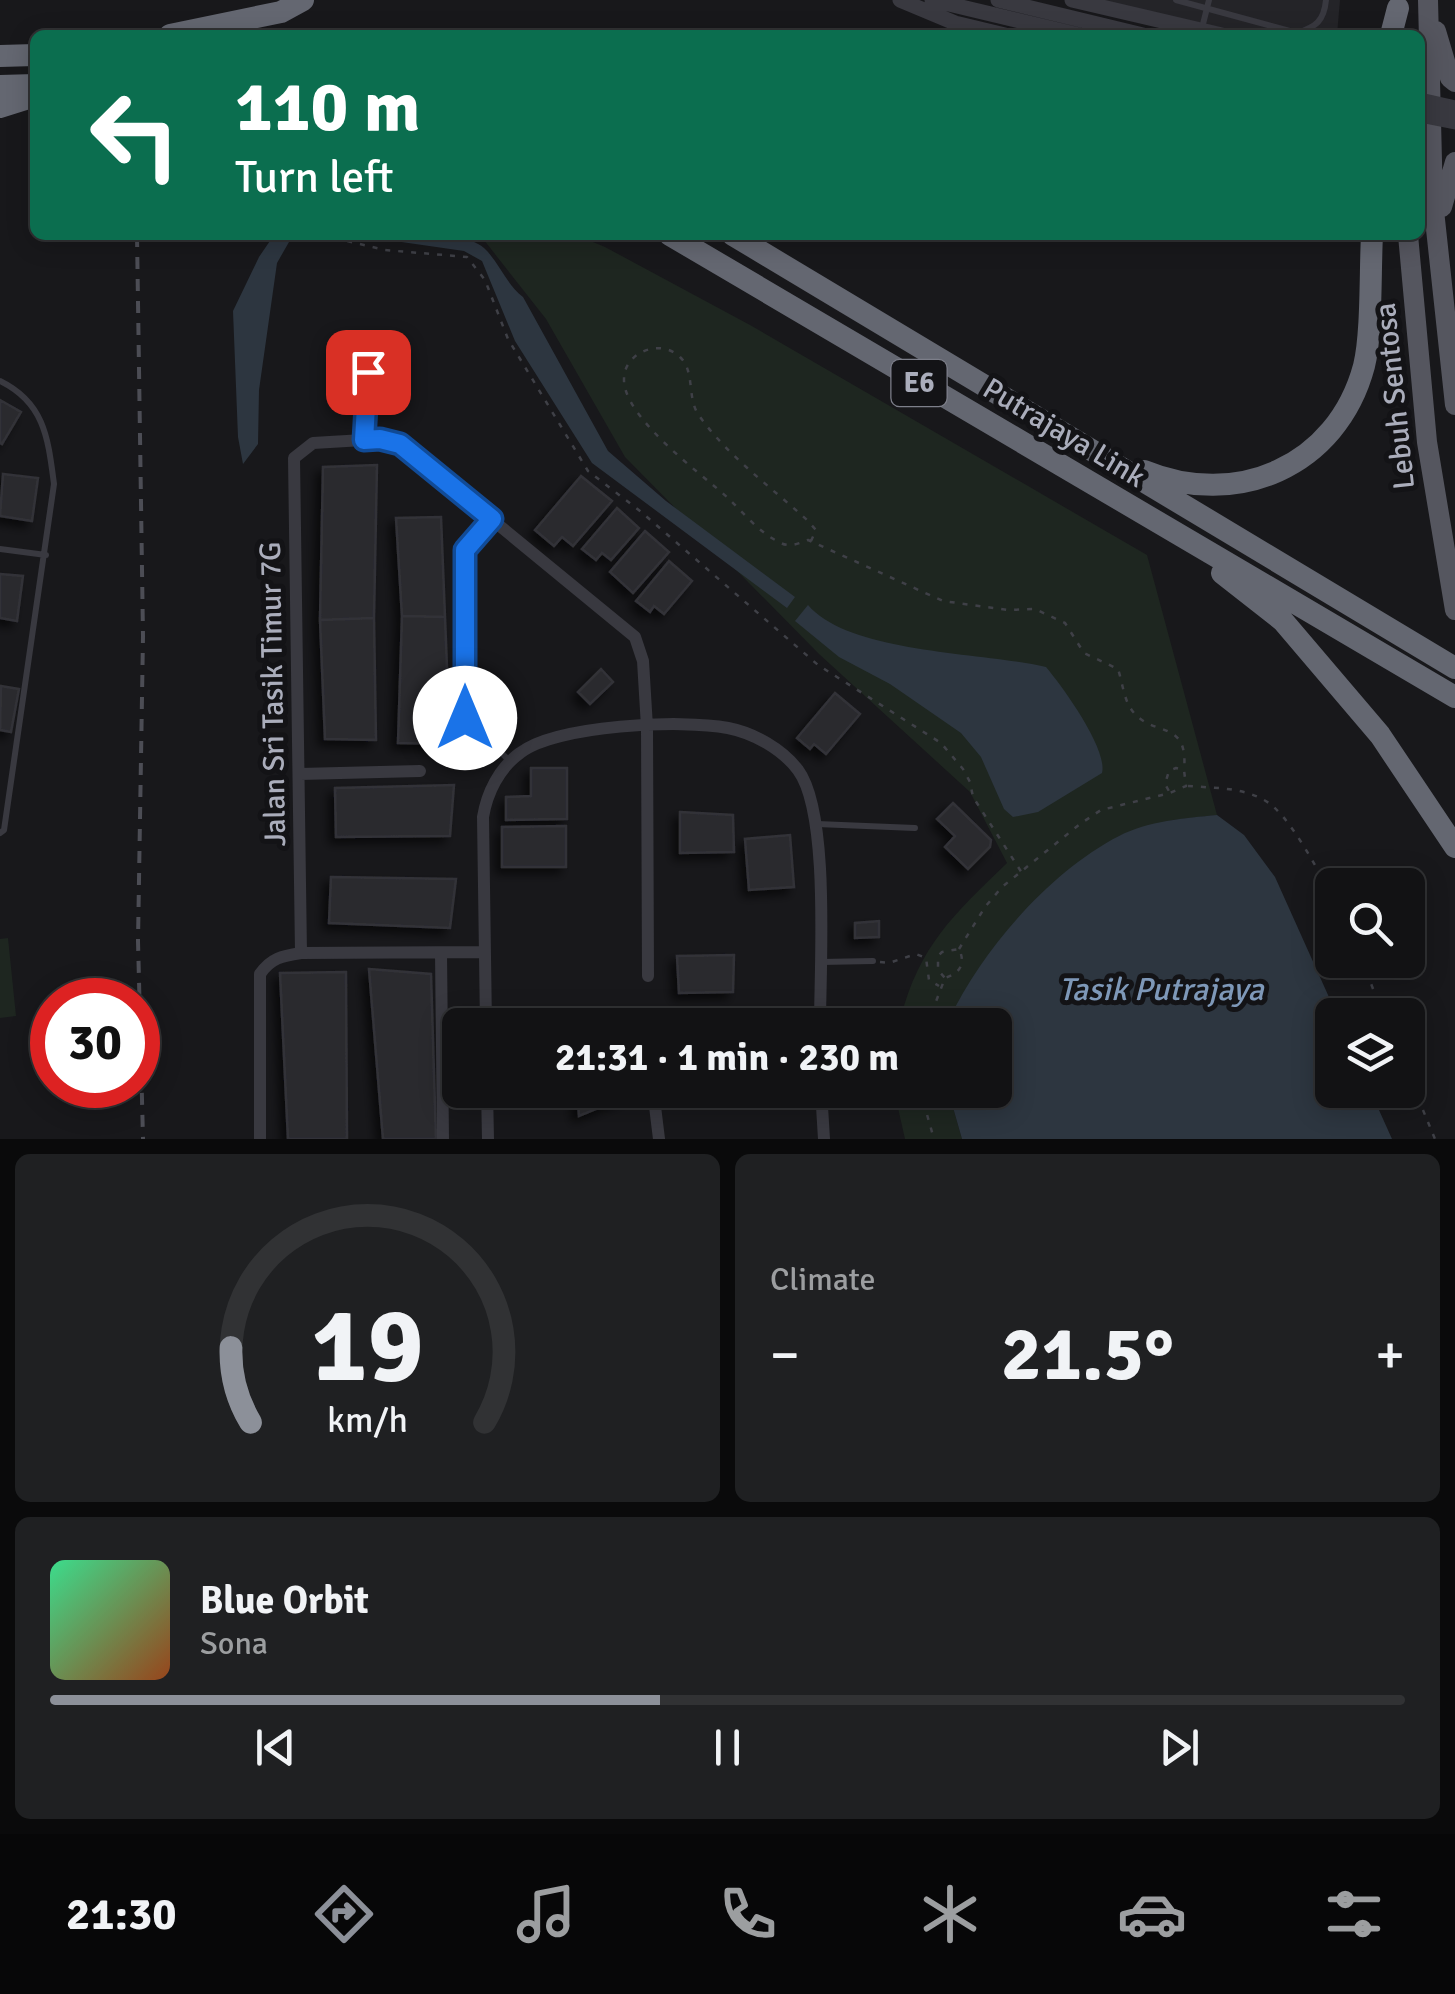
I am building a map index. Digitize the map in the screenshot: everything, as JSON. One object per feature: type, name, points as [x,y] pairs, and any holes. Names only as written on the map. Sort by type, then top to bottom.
[{"type":"highway","points":[[194,30],[281,12],[303,0]]},
{"type":"highway","points":[[1395,30],[1398,4]]},
{"type":"highway","points":[[0,56],[30,55]]},
{"type":"highway","points":[[0,86],[30,86]]},
{"type":"highway","points":[[0,107],[30,98]]},
{"type":"highway","name":"Putrajaya Link","points":[[678,240],[1168,530]]},
{"type":"highway","name":"Putrajaya Link","points":[[741,240],[1076,442]]},
{"type":"highway","points":[[1076,442],[1165,479],[1221,487],[1252,482],[1297,460],[1336,425],[1364,364],[1372,240]]},
{"type":"highway","name":"E6","points":[[1076,442],[1455,668]]},
{"type":"highway","points":[[1168,530],[1283,621],[1380,735],[1455,846]]},
{"type":"highway","name":"E6","points":[[1168,530],[1455,697]]},
{"type":"main road","points":[[1428,0],[1441,51],[1455,82]]},
{"type":"main road","name":"Lebuh Sentosa","points":[[1428,0],[1437,235],[1455,405]]},
{"type":"main road","points":[[1437,235],[1448,176],[1455,162]]},
{"type":"main road","name":"Lebuh Sentosa","points":[[1408,240],[1427,442],[1455,610]]},
{"type":"street","points":[[900,0],[955,23],[984,30]]},
{"type":"street","points":[[932,0],[1058,30]]},
{"type":"street","points":[[998,0],[1122,30]]},
{"type":"street","points":[[1072,0],[1202,30]]},
{"type":"street","points":[[1425,101],[1455,108]]},
{"type":"street","points":[[1425,115],[1455,122]]},
{"type":"street","points":[[364,440],[400,444],[635,637],[643,660],[646,727],[648,976]]},
{"type":"street","name":"Jalan Sri Tasik Timur 7G","points":[[301,954],[294,458],[313,443],[364,440]]},
{"type":"street","points":[[465,718],[465,550],[492,519]]},
{"type":"street","points":[[486,1008],[483,817],[492,788],[510,761],[533,744],[563,733],[703,725],[729,728],[764,742],[785,756],[809,790],[818,824],[820,1008]]},
{"type":"street","points":[[300,774],[420,771]]},
{"type":"street","points":[[260,1139],[260,974],[268,962],[280,956],[301,954],[484,952]]},
{"type":"street","points":[[440,953],[443,1139]]},
{"type":"street","points":[[487,1108],[488,1139]]},
{"type":"street","points":[[655,1108],[658,1139]]},
{"type":"street","points":[[821,1108],[824,1139]]},
{"type":"lane","points":[[1176,0],[1208,4],[1288,30]]},
{"type":"lane","points":[[1306,30],[1322,21],[1326,0]]},
{"type":"lane","points":[[1202,30],[1208,4]]},
{"type":"lane","points":[[364,440],[370,338]]},
{"type":"lane","points":[[0,381],[27,400],[48,435],[54,484],[4,830],[0,833]]},
{"type":"lane","points":[[0,549],[46,554]]},
{"type":"lane","points":[[494,738],[496,748],[510,761]]},
{"type":"lane","points":[[818,824],[915,828]]},
{"type":"lane","points":[[820,962],[872,961]]},
{"type":"path","points":[[343,240],[385,250],[467,257],[485,280],[508,339],[588,470],[818,665],[940,743],[963,769],[973,796],[1022,873]]},
{"type":"path","points":[[811,541],[816,530],[808,520],[721,440],[695,409],[687,365],[678,354],[665,348],[638,354],[626,366],[623,382],[628,399],[648,424],[768,534],[792,546],[811,541],[943,600],[1008,610],[1027,607],[1065,623],[1084,652],[1118,670],[1130,708],[1143,720],[1180,738],[1186,754],[1186,786]]},
{"type":"path","points":[[1170,793],[1164,784],[1169,771],[1184,770]]},
{"type":"path","points":[[945,978],[938,970],[938,956],[959,949],[1002,888],[1101,810],[1186,786],[1241,791],[1267,801],[1283,818],[1315,868]]},
{"type":"path","points":[[933,1008],[945,978],[961,967],[959,949]]},
{"type":"path","points":[[872,961],[888,963],[916,954],[926,958],[928,980],[941,986]]},
{"type":"path","points":[[925,1108],[934,1139]]},
{"type":"path","points":[[1422,1108],[1435,1139]]},
{"type":"shaded area","points":[[1092,0],[1340,0],[1337,30],[1225,30]]},
{"type":"shaded area","points":[[484,240],[588,240],[605,247],[750,325],[1147,555],[1217,815],[1173,820],[1119,836],[1064,875],[960,1008],[904,1008],[916,975],[939,935],[1007,863],[970,792],[819,654],[625,457],[546,319]]},
{"type":"shaded area","points":[[8,938],[16,1016],[0,1018],[0,939]]},
{"type":"shaded area","points":[[898,1108],[953,1108],[962,1139],[905,1139]]},
{"type":"water","points":[[271,240],[290,240],[277,263],[259,390],[258,444],[243,464],[238,437],[233,311]]},
{"type":"water","points":[[388,240],[469,240],[484,248],[523,297],[608,451],[666,501],[795,597],[787,608],[592,463],[515,341],[482,261],[464,251]]},
{"type":"water","points":[[808,605],[828,621],[885,642],[1046,667],[1091,734],[1102,773],[1038,812],[1013,817],[1004,809],[981,757],[961,733],[890,684],[839,657],[795,621]]},
{"type":"water","name":"Tasik Putrajaya","points":[[1217,815],[1244,835],[1275,877],[1315,966],[1315,978],[1320,978],[1329,998],[1315,998],[1315,1108],[1378,1108],[1392,1139],[962,1139],[953,1108],[1012,1108],[1012,1008],[955,1008],[978,970],[1019,917],[1067,871],[1119,836],[1180,819]]},
{"type":"building","points":[[0,400],[21,412],[2,444],[0,443]]},
{"type":"building","points":[[377,465],[374,618],[320,620],[323,467]]},
{"type":"building","points":[[3,474],[38,478],[32,521],[0,516]]},
{"type":"building","points":[[581,476],[612,501],[573,546],[562,537],[554,546],[535,530]]},
{"type":"building","points":[[617,508],[639,528],[611,560],[602,553],[596,560],[582,549]]},
{"type":"building","points":[[441,517],[445,617],[402,616],[396,518]]},
{"type":"building","points":[[645,531],[669,552],[633,593],[610,572]]},
{"type":"building","points":[[669,561],[692,581],[664,614],[654,606],[650,612],[636,601]]},
{"type":"building","points":[[0,574],[23,576],[17,621],[0,618]]},
{"type":"building","points":[[402,616],[445,617],[450,744],[398,743]]},
{"type":"building","points":[[374,618],[376,740],[325,739],[320,620]]},
{"type":"building","points":[[601,669],[613,682],[590,704],[578,692]]},
{"type":"building","points":[[1,686],[19,689],[11,732],[0,730]]},
{"type":"building","points":[[835,693],[860,714],[826,754],[814,744],[810,749],[797,738]]},
{"type":"building","points":[[531,768],[567,768],[567,819],[506,820],[506,797],[531,796]]},
{"type":"building","points":[[454,785],[450,836],[336,837],[335,788]]},
{"type":"building","points":[[953,803],[991,840],[990,847],[968,869],[945,847],[955,836],[937,819]]},
{"type":"building","points":[[680,812],[733,815],[734,852],[680,853]]},
{"type":"building","points":[[566,826],[566,867],[502,867],[502,827]]},
{"type":"building","points":[[790,835],[794,887],[749,890],[745,839]]},
{"type":"building","points":[[331,877],[456,879],[450,928],[329,923]]},
{"type":"building","points":[[879,921],[879,937],[855,938],[855,923]]},
{"type":"building","points":[[734,955],[733,992],[679,993],[677,956]]},
{"type":"building","points":[[369,969],[431,974],[436,1139],[383,1139]]},
{"type":"building","points":[[346,972],[347,1139],[288,1139],[280,973]]},
{"type":"building","points":[[578,1108],[598,1108],[579,1116]]},
{"type":"railway","points":[[137,240],[143,636],[138,941],[143,1139]]},
{"type":"route","points":[[368,372],[364,440],[400,444],[492,519],[465,550],[465,718]]}]
